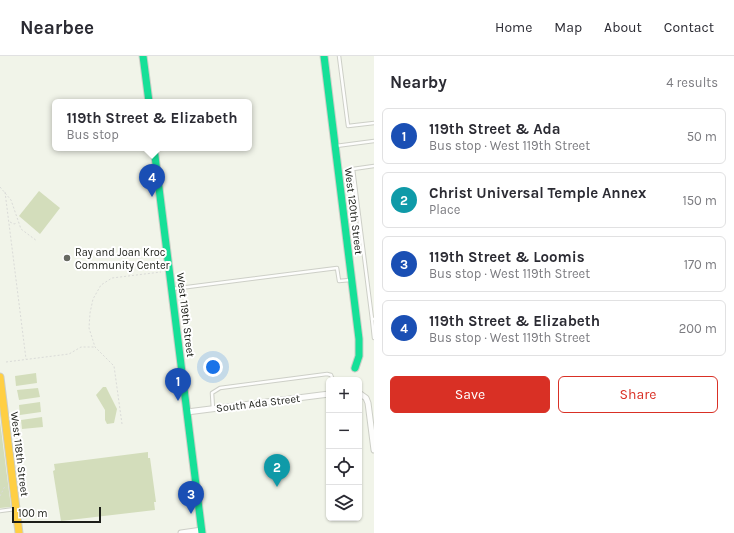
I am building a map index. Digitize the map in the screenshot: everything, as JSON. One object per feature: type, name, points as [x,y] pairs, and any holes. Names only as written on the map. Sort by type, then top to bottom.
[{"type":"street","points":[[143,56],[149,99]]},
{"type":"street","name":"West 120th Street","points":[[324,56],[359,339],[359,356],[355,368]]},
{"type":"street","name":"West 119th Street","points":[[154,151],[202,532]]},
{"type":"street","name":"West 118th Street","points":[[0,377],[2,419],[19,533]]},
{"type":"street","name":"South Ada Street","points":[[187,412],[326,394]]},
{"type":"street","points":[[362,395],[366,398],[368,404],[374,450]]},
{"type":"street","points":[[181,533],[202,532]]},
{"type":"lane","points":[[339,56],[348,126],[374,123]]},
{"type":"lane","points":[[335,146],[374,141]]},
{"type":"lane","points":[[374,166],[353,169],[373,319],[374,338]]},
{"type":"lane","points":[[172,289],[337,268],[339,281],[352,280]]},
{"type":"lane","points":[[212,409],[212,394],[220,388],[327,374],[331,377]]},
{"type":"lane","points":[[0,511],[16,508]]},
{"type":"path","points":[[0,187],[6,192],[14,207],[18,223],[21,224],[21,229],[37,241]]},
{"type":"path","points":[[6,192],[26,359]]},
{"type":"path","points":[[9,222],[14,224],[18,223]]},
{"type":"path","points":[[122,424],[114,366],[95,347],[89,328],[93,299],[101,285],[112,278],[161,272]]},
{"type":"path","points":[[6,362],[69,354],[81,346],[95,347]]},
{"type":"path","points":[[0,496],[5,486]]},
{"type":"green space","points":[[39,191],[60,208],[40,234],[19,216]]},
{"type":"green space","points":[[36,373],[37,383],[16,386],[15,376]]},
{"type":"green space","points":[[103,387],[106,387],[117,409],[114,423],[107,424],[105,420],[105,410],[96,395]]},
{"type":"green space","points":[[38,388],[40,397],[19,400],[17,390]]},
{"type":"green space","points":[[40,402],[41,412],[20,415],[19,405]]},
{"type":"green space","points":[[42,417],[43,427],[22,429],[21,420]]},
{"type":"green space","points":[[0,421],[11,507],[0,508]]},
{"type":"green space","points":[[148,452],[156,502],[154,502],[155,510],[61,521],[53,471],[55,470],[54,464]]},
{"type":"traffic: fast","points":[[143,56],[149,99]]},
{"type":"traffic: fast","points":[[324,56],[359,339],[359,356],[355,368]]},
{"type":"traffic: fast","points":[[154,151],[202,533]]},
{"type":"traffic: slow","points":[[0,377],[19,533]]},
{"type":"place","name":"119th Street & Elizabeth","points":[[152,197]]},
{"type":"place","name":"Ray and Joan Kroc Community Center","points":[[67,258]]},
{"type":"place","name":"119th Street & Ada","points":[[178,401]]},
{"type":"place","name":"Christ Universal Temple Annex","points":[[277,487]]},
{"type":"place","name":"119th Street & Loomis","points":[[191,514]]}]
